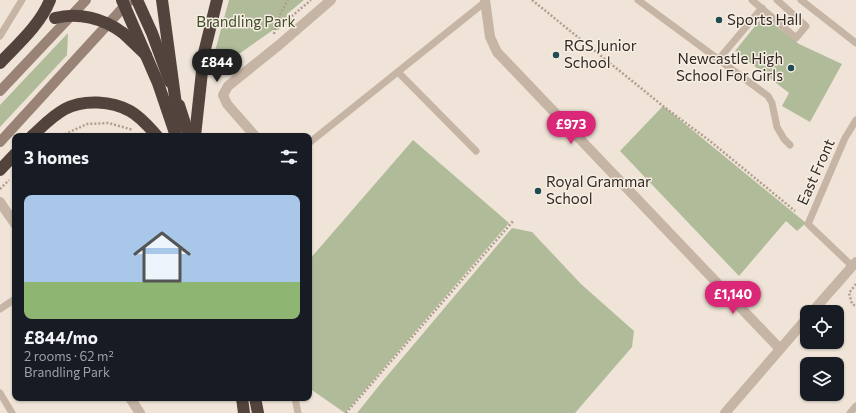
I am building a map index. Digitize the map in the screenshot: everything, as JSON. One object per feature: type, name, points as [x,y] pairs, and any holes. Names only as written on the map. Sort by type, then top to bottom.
[{"type":"highway","points":[[0,63],[34,27],[50,0]]},
{"type":"highway","points":[[122,0],[158,83],[175,133]]},
{"type":"highway","points":[[137,0],[162,58],[168,78],[178,99],[188,133]]},
{"type":"highway","points":[[162,0],[180,133]]},
{"type":"highway","points":[[195,133],[204,53],[217,0]]},
{"type":"highway","points":[[34,27],[55,18],[68,15],[100,20],[112,25],[147,55],[161,72],[178,99]]},
{"type":"highway","points":[[35,133],[49,120],[66,108],[95,102],[110,104],[130,111],[154,133]]},
{"type":"highway","points":[[0,170],[12,157]]},
{"type":"highway","points":[[242,401],[244,413]]},
{"type":"highway","points":[[255,401],[257,413]]},
{"type":"main road","points":[[0,90],[86,0]]},
{"type":"main road","points":[[0,142],[130,0]]},
{"type":"street","points":[[252,133],[227,104],[223,95],[228,86],[279,45],[331,0]]},
{"type":"street","points":[[485,1],[490,37],[497,52],[780,349]]},
{"type":"street","points":[[0,202],[12,220]]},
{"type":"street","points":[[818,305],[854,264]]},
{"type":"street","points":[[724,413],[800,326]]},
{"type":"street","points":[[132,401],[140,413]]},
{"type":"lane","points":[[0,36],[22,0]]},
{"type":"lane","points":[[638,0],[768,96],[772,103],[777,127],[784,139],[790,145]]},
{"type":"lane","points":[[752,0],[796,38],[806,26],[777,0]]},
{"type":"lane","points":[[801,0],[856,44]]},
{"type":"lane","points":[[312,141],[485,1]]},
{"type":"lane","points":[[718,60],[762,8]]},
{"type":"lane","points":[[398,72],[476,151]]},
{"type":"lane","name":"East Front","points":[[854,264],[808,224],[845,138],[856,120]]},
{"type":"lane","points":[[0,309],[12,301]]},
{"type":"lane","points":[[0,393],[12,413]]},
{"type":"lane","points":[[296,401],[298,413]]},
{"type":"lane","points":[[850,413],[856,406]]},
{"type":"path","points":[[274,37],[275,24],[288,0]]},
{"type":"path","points":[[532,0],[795,210]]},
{"type":"path","points":[[68,133],[87,124],[109,123],[135,131]]},
{"type":"path","points":[[346,413],[514,220]]},
{"type":"path","points":[[856,284],[849,293],[852,304],[856,306]]},
{"type":"green space","name":"Brandling Park","points":[[229,0],[304,0],[287,14],[285,25],[278,30],[273,30],[226,63],[218,61],[214,55]]},
{"type":"green space","points":[[766,18],[799,44],[842,64],[810,122],[782,106],[789,93],[735,51],[759,21]]},
{"type":"green space","points":[[68,33],[67,55],[0,127],[0,105]]},
{"type":"green space","points":[[663,106],[806,223],[797,231],[786,221],[739,276],[620,151]]},
{"type":"green space","points":[[413,140],[509,223],[345,413],[312,390],[312,257]]},
{"type":"green space","points":[[512,228],[532,232],[581,284],[634,331],[632,347],[575,413],[357,413],[382,382]]},
{"type":"place","name":"Sports Hall","points":[[719,20]]},
{"type":"place","name":"RGS Junior School","points":[[556,55]]},
{"type":"place","name":"Newcastle High School For Girls","points":[[791,68]]},
{"type":"place","name":"Royal Grammar School","points":[[538,191]]}]
